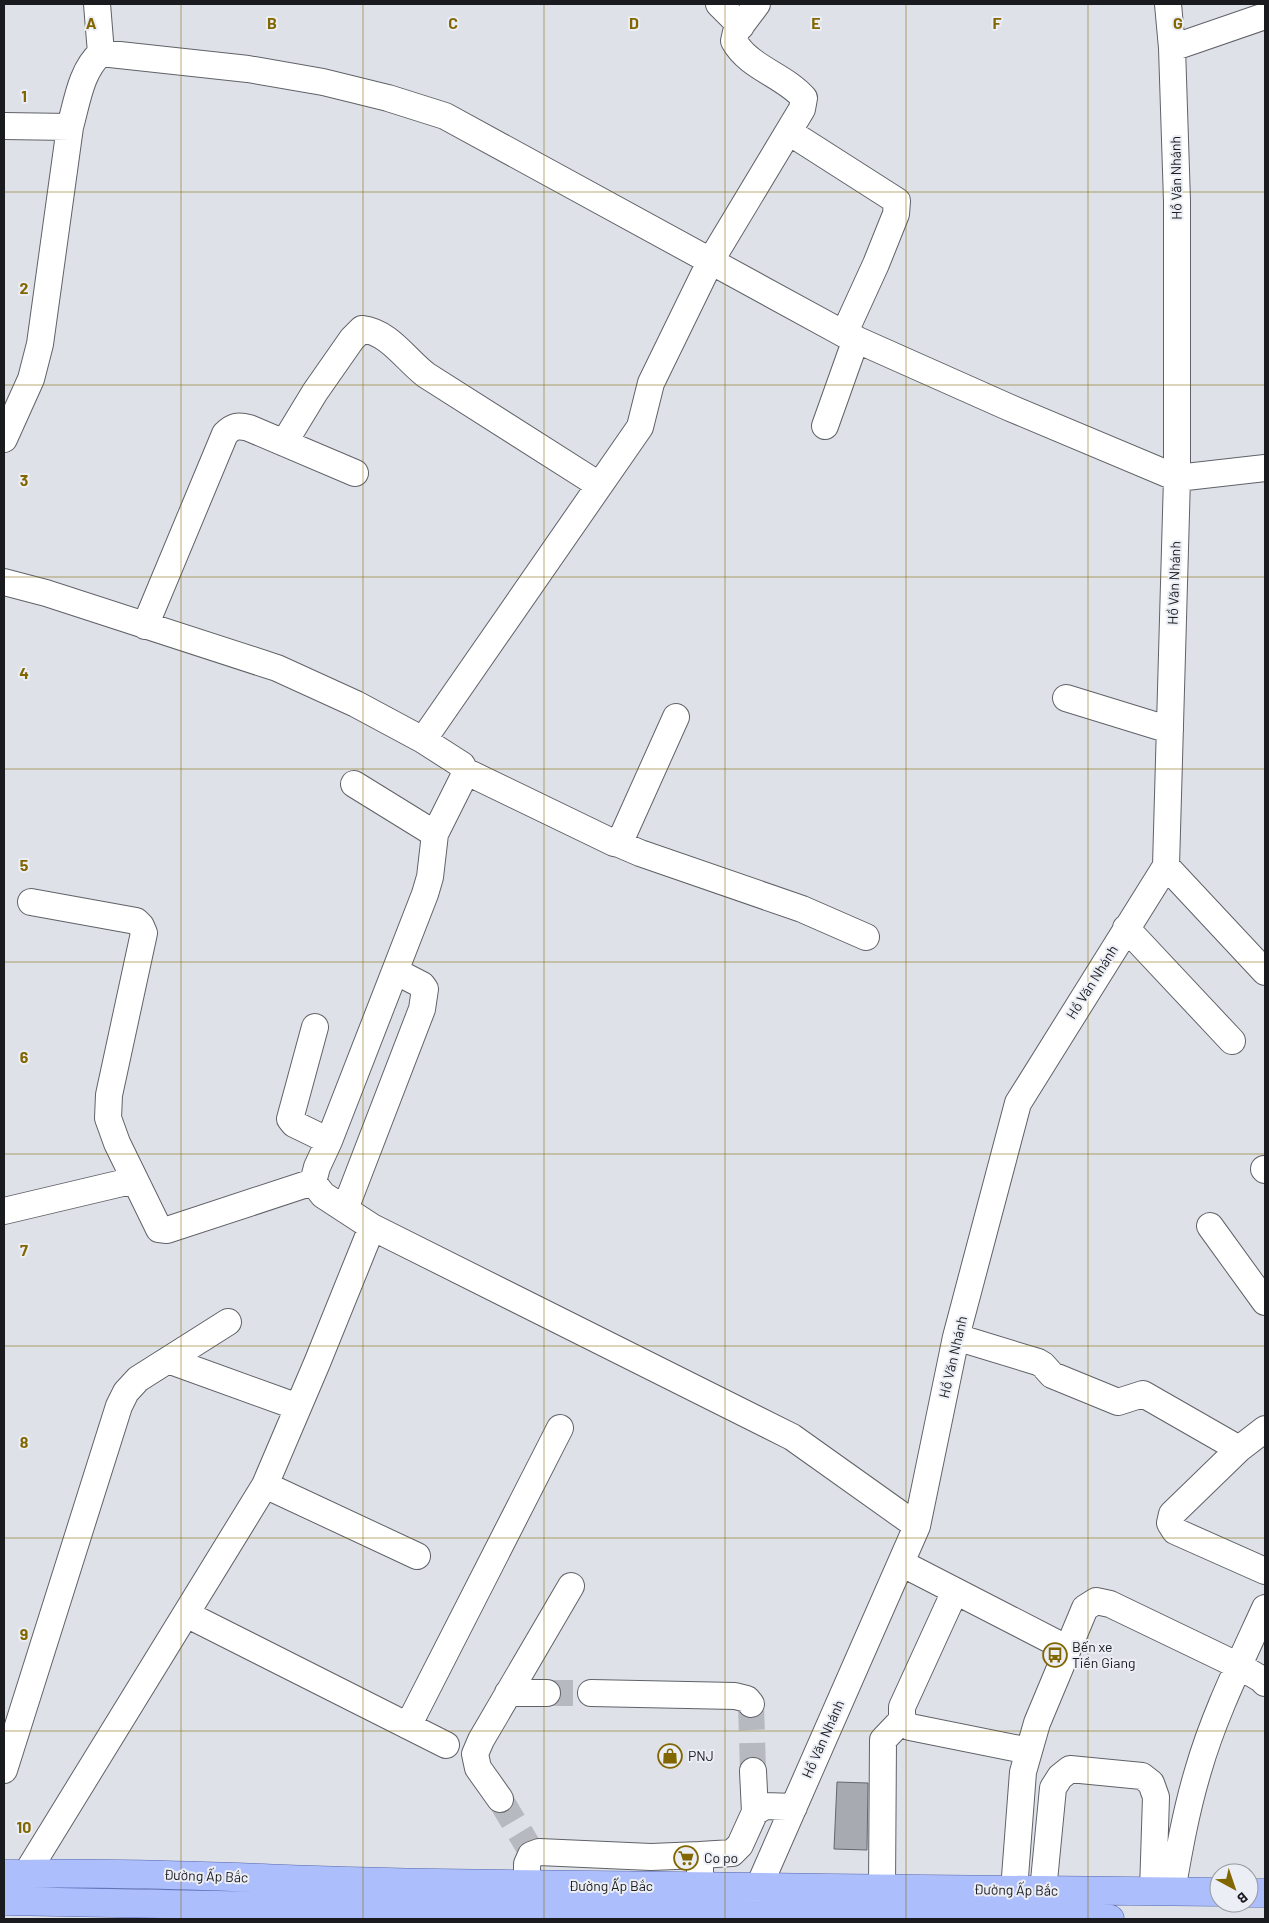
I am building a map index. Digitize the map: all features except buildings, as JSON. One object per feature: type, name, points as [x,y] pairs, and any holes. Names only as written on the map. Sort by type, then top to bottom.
[{"type":"main road","name":"Đường Ấp Bắc","points":[[15,1874],[199,1875],[349,1882],[527,1885],[1209,1892]]},
{"type":"main road","points":[[962,1918],[966,1889]]},
{"type":"main road","name":"Đường Ấp Bắc","points":[[4,1901],[343,1913],[1110,1919]]},
{"type":"street","points":[[98,4],[101,53]]},
{"type":"street","points":[[719,4],[741,26]]},
{"type":"street","points":[[423,740],[640,427],[651,383],[710,262],[802,109],[804,98],[796,89],[740,53],[734,41],[736,32],[757,4]]},
{"type":"street","name":"Hồ Văn Nhánh","points":[[739,1916],[759,1886],[917,1526],[956,1337],[1018,1103],[1166,866],[1177,478],[1177,201],[1172,48],[1168,4]]},
{"type":"street","points":[[1172,48],[1265,16]]},
{"type":"street","points":[[4,439],[14,391],[31,379],[40,344],[70,127],[84,76],[94,58],[101,53],[248,69],[323,82],[388,98],[446,116],[850,337],[1000,403],[1177,478],[1265,468]]},
{"type":"street","points":[[4,126],[70,127]]},
{"type":"street","points":[[789,132],[897,201],[896,214],[850,337],[825,426]]},
{"type":"street","points":[[284,443],[315,392],[356,334],[362,329],[369,330],[384,338],[396,347],[414,367],[599,485]]},
{"type":"street","points":[[145,626],[225,434],[231,428],[239,426],[355,473]]},
{"type":"street","points":[[4,582],[46,593],[277,668],[356,704],[423,740],[462,765],[465,771],[614,843],[802,909],[866,937]]},
{"type":"street","points":[[1066,698],[1170,730]]},
{"type":"street","points":[[619,844],[676,717]]},
{"type":"street","points":[[313,1182],[317,1167],[329,1141],[430,877],[435,834],[465,771]]},
{"type":"street","points":[[354,784],[435,834]]},
{"type":"street","points":[[1166,866],[1265,972]]},
{"type":"street","points":[[31,902],[136,921],[144,933],[109,1095],[108,1118],[114,1135],[159,1229],[167,1230],[313,1182]]},
{"type":"street","points":[[1126,928],[1232,1041]]},
{"type":"street","points":[[345,1210],[422,1010],[425,989],[422,985],[395,971]]},
{"type":"street","points":[[315,1027],[290,1120],[294,1124],[329,1141]]},
{"type":"street","points":[[4,1211],[135,1180]]},
{"type":"street","points":[[313,1182],[323,1195],[372,1227],[792,1437],[917,1526]]},
{"type":"street","points":[[1210,1226],[1265,1302]]},
{"type":"street","points":[[15,1874],[186,1614],[265,1485],[372,1227]]},
{"type":"street","points":[[4,1770],[119,1406],[126,1392],[138,1379],[228,1322]]},
{"type":"street","points":[[956,1337],[1038,1362],[1052,1375],[1118,1402],[1143,1394],[1239,1449]]},
{"type":"street","points":[[168,1360],[298,1407]]},
{"type":"street","points":[[408,1726],[560,1428]]},
{"type":"street","points":[[1265,1430],[1239,1449],[1172,1514],[1170,1523],[1175,1532],[1265,1571]]},
{"type":"street","points":[[265,1485],[417,1556]]},
{"type":"street","points":[[900,1563],[1068,1649]]},
{"type":"street","points":[[500,1799],[478,1768],[475,1754],[570,1586]]},
{"type":"street","points":[[882,1888],[884,1740],[902,1720],[902,1707],[954,1591]]},
{"type":"street","points":[[1014,1890],[1023,1772],[1037,1723],[1085,1608],[1096,1601],[1110,1604],[1239,1666],[1265,1683]]},
{"type":"street","points":[[1162,1891],[1186,1816],[1198,1770],[1239,1666],[1265,1608]]},
{"type":"street","points":[[186,1614],[446,1745]]},
{"type":"street","points":[[508,1693],[547,1693]]},
{"type":"street","points":[[591,1693],[734,1696],[747,1699],[751,1704]]},
{"type":"street","points":[[902,1720],[910,1727],[1029,1751]]},
{"type":"street","points":[[1043,1891],[1053,1788],[1060,1776],[1070,1769],[1142,1776],[1151,1783],[1156,1797],[1162,1891]]},
{"type":"street","points":[[527,1885],[527,1864],[530,1851],[651,1857],[732,1853],[740,1845],[756,1812],[753,1771]]},
{"type":"street","points":[[756,1812],[765,1806],[794,1807]]},
{"type":"street","points":[[700,1855],[700,1886]]},
{"type":"tunnel","points":[[547,1693],[591,1693]]},
{"type":"tunnel","points":[[751,1704],[753,1771]]},
{"type":"tunnel","points":[[500,1799],[528,1846]]},
{"type":"place","name":"Bến xe Tiền Giang","points":[[1055,1655]]},
{"type":"place","name":"PNJ","points":[[670,1756]]},
{"type":"place","name":"Co po","points":[[686,1858]]}]
